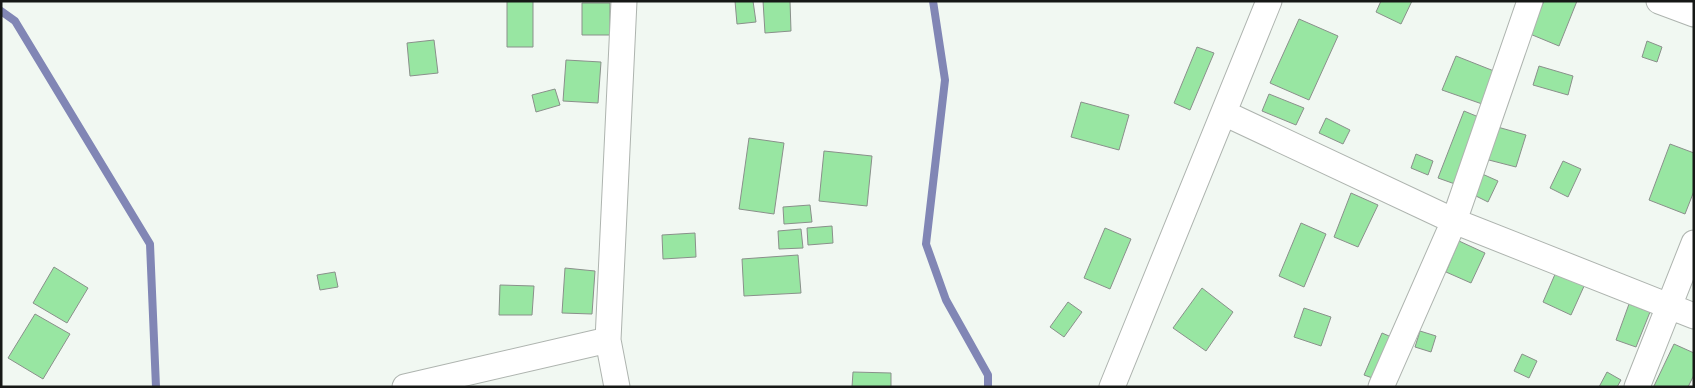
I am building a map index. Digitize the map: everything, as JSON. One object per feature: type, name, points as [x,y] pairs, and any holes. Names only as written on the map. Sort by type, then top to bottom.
[{"type":"street","points":[[617,387],[608,340],[624,1]]},
{"type":"street","points":[[1112,387],[1269,1]]},
{"type":"street","points":[[1380,387],[1454,222],[1530,1]]},
{"type":"street","points":[[1659,1],[1694,14]]},
{"type":"street","points":[[1224,113],[1454,222],[1694,316]]},
{"type":"street","points":[[1637,387],[1694,244]]},
{"type":"street","points":[[405,387],[608,340]]},
{"type":"building","points":[[507,1],[533,1],[533,47],[507,47]]},
{"type":"building","points":[[735,1],[753,1],[756,22],[737,24]]},
{"type":"building","points":[[763,1],[790,1],[791,31],[765,33]]},
{"type":"building","points":[[1381,1],[1412,1],[1401,24],[1376,12]]},
{"type":"building","points":[[1544,1],[1577,1],[1559,46],[1530,34]]},
{"type":"building","points":[[582,3],[610,3],[610,35],[582,35]]},
{"type":"building","points":[[1299,19],[1338,36],[1309,100],[1270,83]]},
{"type":"building","points":[[434,40],[438,73],[410,76],[407,43]]},
{"type":"building","points":[[1647,41],[1662,47],[1657,62],[1642,57]]},
{"type":"building","points":[[1197,47],[1214,53],[1190,110],[1174,103]]},
{"type":"building","points":[[1456,56],[1499,73],[1485,105],[1442,90]]},
{"type":"building","points":[[566,60],[601,62],[598,103],[563,101]]},
{"type":"building","points":[[1539,66],[1573,76],[1568,95],[1533,85]]},
{"type":"building","points":[[555,89],[560,105],[536,112],[532,95]]},
{"type":"building","points":[[1269,94],[1304,108],[1296,125],[1262,111]]},
{"type":"building","points":[[1081,102],[1129,115],[1119,150],[1071,137]]},
{"type":"building","points":[[1464,111],[1481,118],[1455,184],[1438,178]]},
{"type":"building","points":[[1326,118],[1350,130],[1343,144],[1319,133]]},
{"type":"building","points":[[1494,126],[1526,135],[1516,167],[1485,159]]},
{"type":"building","points":[[749,138],[784,143],[774,214],[739,209]]},
{"type":"building","points":[[1670,144],[1694,153],[1694,191],[1685,214],[1649,200]]},
{"type":"building","points":[[824,151],[872,156],[867,206],[819,201]]},
{"type":"building","points":[[1416,154],[1433,161],[1428,175],[1411,168]]},
{"type":"building","points":[[1563,161],[1581,169],[1568,197],[1550,188]]},
{"type":"building","points":[[1480,173],[1498,181],[1488,202],[1470,193]]},
{"type":"building","points":[[1351,193],[1378,205],[1358,247],[1334,237]]},
{"type":"building","points":[[810,205],[812,222],[784,224],[783,207]]},
{"type":"building","points":[[1301,223],[1326,234],[1304,287],[1279,276]]},
{"type":"building","points":[[832,226],[833,243],[808,245],[807,228]]},
{"type":"building","points":[[1105,228],[1131,239],[1110,289],[1084,278]]},
{"type":"building","points":[[801,229],[803,248],[779,249],[778,231]]},
{"type":"building","points":[[695,233],[696,257],[663,259],[662,235]]},
{"type":"building","points":[[1459,241],[1485,253],[1471,283],[1446,272]]},
{"type":"building","points":[[798,255],[801,293],[744,296],[742,259]]},
{"type":"building","points":[[54,267],[88,288],[67,323],[33,303]]},
{"type":"building","points":[[565,268],[595,271],[592,314],[562,313]]},
{"type":"building","points":[[335,272],[338,287],[320,290],[317,275]]},
{"type":"building","points":[[1556,272],[1585,284],[1571,315],[1543,302]]},
{"type":"building","points":[[500,285],[534,286],[532,315],[499,315]]},
{"type":"building","points":[[1202,288],[1233,312],[1206,351],[1173,328]]},
{"type":"building","points":[[1068,302],[1082,312],[1064,337],[1050,327]]},
{"type":"building","points":[[1629,304],[1650,312],[1636,347],[1616,340]]},
{"type":"building","points":[[1304,308],[1331,317],[1321,346],[1294,337]]},
{"type":"building","points":[[35,314],[70,334],[43,379],[8,358]]},
{"type":"building","points":[[1420,331],[1436,336],[1431,352],[1415,347]]},
{"type":"building","points":[[1382,333],[1396,339],[1378,380],[1364,375]]},
{"type":"building","points":[[1674,344],[1694,353],[1694,375],[1688,387],[1655,387],[1654,386]]},
{"type":"building","points":[[1522,354],[1537,361],[1529,378],[1514,371]]},
{"type":"building","points":[[853,372],[891,373],[891,387],[852,387]]},
{"type":"building","points":[[1607,372],[1621,380],[1617,387],[1599,387]]},
{"type":"waterway","points":[[933,1],[945,80],[926,244],[946,300],[988,375],[988,387]]},
{"type":"waterway","points":[[1,11],[15,21],[150,244],[156,387]]}]
